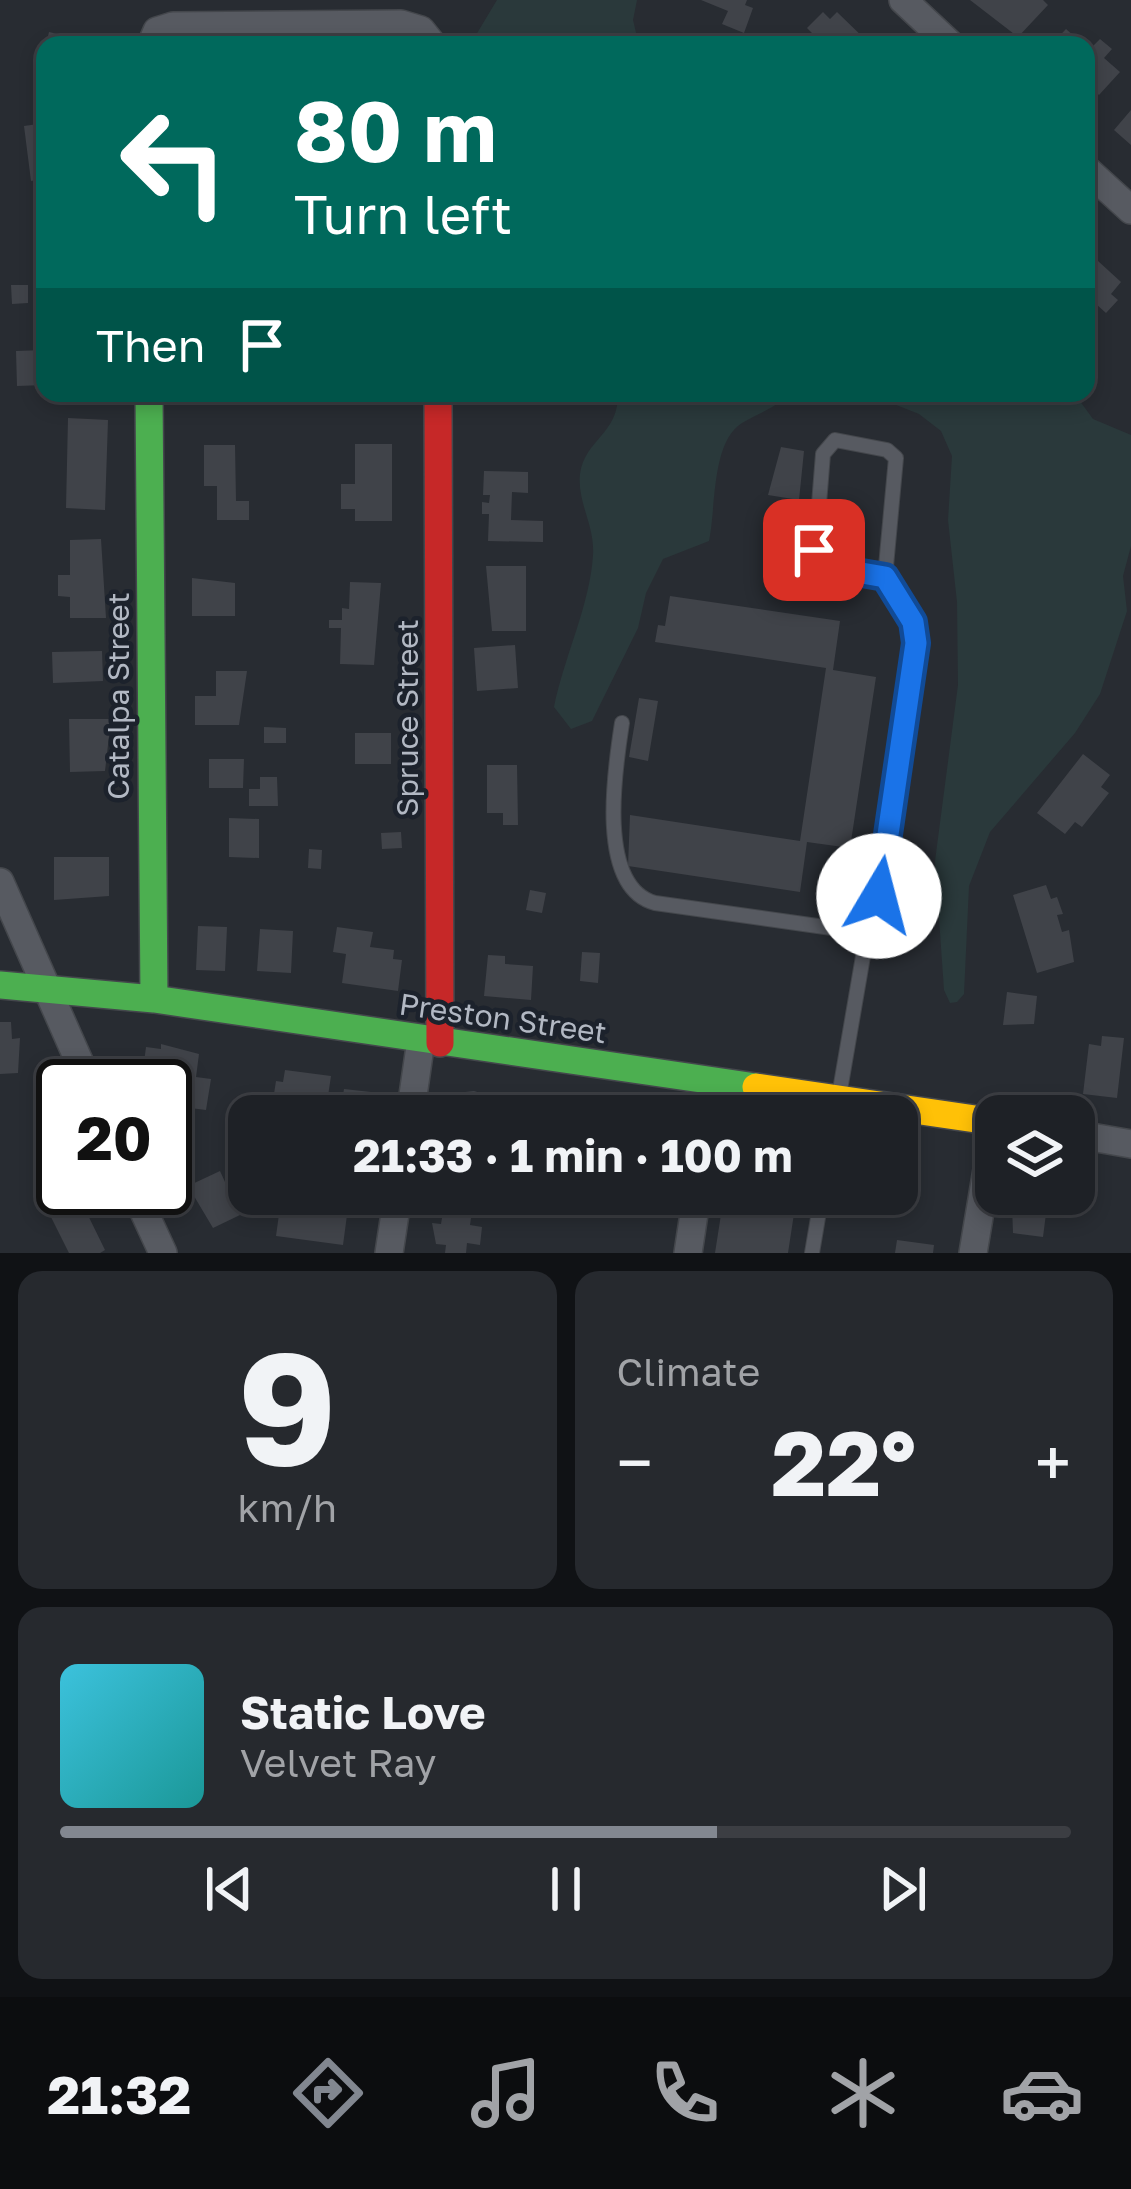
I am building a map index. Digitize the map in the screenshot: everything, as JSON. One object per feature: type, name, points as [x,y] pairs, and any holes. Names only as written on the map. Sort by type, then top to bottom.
[{"type":"street","points":[[903,0],[941,36]]},
{"type":"street","points":[[157,36],[173,26],[401,24],[426,36]]},
{"type":"street","points":[[1095,177],[1131,210]]},
{"type":"street","name":"Catalpa Street","points":[[149,402],[154,999]]},
{"type":"street","name":"Spruce Street","points":[[430,1041],[438,402]]},
{"type":"street","points":[[0,882],[78,1059]]},
{"type":"street","name":"Preston Street","points":[[0,985],[154,999],[775,1095]]},
{"type":"street","points":[[416,1095],[430,1041]]},
{"type":"street","points":[[711,1095],[713,1082]]},
{"type":"street","name":"Preston Street","points":[[918,1115],[975,1120]]},
{"type":"street","points":[[1095,1138],[1131,1144]]},
{"type":"street","points":[[146,1215],[163,1253]]},
{"type":"street","points":[[389,1253],[395,1215]]},
{"type":"street","points":[[688,1253],[694,1215]]},
{"type":"street","points":[[974,1253],[980,1215]]},
{"type":"lane","points":[[839,1095],[867,933],[879,896],[916,643],[913,622],[885,577],[896,458],[887,450],[832,442],[823,454],[815,554],[827,567],[885,577]]},
{"type":"lane","points":[[622,722],[614,784],[615,838],[623,873],[635,893],[655,903],[867,933]]},
{"type":"lane","points":[[812,1253],[818,1215]]},
{"type":"shaded area","points":[[497,0],[637,0],[633,20],[637,36],[475,36]]},
{"type":"shaded area","points":[[617,402],[778,402],[732,432],[716,477],[709,541],[663,559],[646,593],[638,628],[592,721],[571,729],[554,707],[587,593],[593,555],[580,474],[588,452]]},
{"type":"shaded area","points":[[889,402],[1081,402],[1093,419],[1131,435],[1131,546],[1123,576],[1127,611],[1100,694],[1075,733],[990,832],[969,886],[964,994],[950,1003],[944,990],[935,861],[958,685],[957,602],[948,520],[952,456],[941,431],[919,414]]},
{"type":"building","points":[[701,0],[747,0],[745,5],[753,8],[744,33],[722,24],[728,11]]},
{"type":"building","points":[[970,0],[1043,0],[1048,5],[1017,36]]},
{"type":"building","points":[[823,12],[830,19],[837,12],[862,36],[815,36],[807,28]]},
{"type":"building","points":[[1100,39],[1112,49],[1104,58],[1120,72],[1099,95],[1095,91],[1095,44]]},
{"type":"building","points":[[1131,110],[1131,145],[1114,130]]},
{"type":"building","points":[[36,124],[36,180],[31,181],[24,126]]},
{"type":"building","points":[[1095,258],[1121,282],[1111,294],[1118,300],[1106,313],[1095,303]]},
{"type":"building","points":[[11,285],[28,285],[28,303],[12,304]]},
{"type":"building","points":[[36,350],[36,385],[17,386],[16,351]]},
{"type":"building","points":[[68,418],[108,420],[105,510],[66,508]]},
{"type":"building","points":[[355,444],[392,444],[392,521],[355,521],[355,509],[341,509],[341,484],[355,484]]},
{"type":"building","points":[[204,445],[235,445],[236,501],[249,501],[249,520],[217,520],[217,486],[204,486]]},
{"type":"building","points":[[781,447],[804,451],[799,500],[768,495]]},
{"type":"building","points":[[484,471],[528,472],[528,493],[512,492],[511,520],[543,521],[543,542],[488,541],[489,514],[482,514],[482,502],[489,503],[490,495],[483,495]]},
{"type":"building","points":[[101,539],[106,618],[70,618],[70,597],[58,596],[58,575],[70,575],[70,540]]},
{"type":"building","points":[[486,566],[526,566],[526,631],[492,631]]},
{"type":"building","points":[[192,578],[235,583],[235,616],[192,616]]},
{"type":"building","points":[[350,582],[381,583],[374,665],[340,664],[341,628],[329,628],[329,620],[342,620],[342,608],[349,609]]},
{"type":"building","points":[[670,596],[840,621],[833,670],[876,677],[850,848],[807,842],[800,892],[628,866],[630,815],[800,841],[826,668],[655,642],[658,625],[665,626]]},
{"type":"building","points":[[515,645],[518,688],[477,691],[474,648]]},
{"type":"building","points":[[102,651],[103,681],[53,683],[52,652]]},
{"type":"building","points":[[216,671],[247,671],[239,725],[195,725],[195,696],[216,696]]},
{"type":"building","points":[[639,698],[658,701],[648,761],[629,757]]},
{"type":"building","points":[[69,719],[111,719],[105,771],[70,772]]},
{"type":"building","points":[[264,727],[286,728],[286,743],[264,743]]},
{"type":"building","points":[[355,733],[391,733],[391,764],[355,764]]},
{"type":"building","points":[[1083,754],[1110,775],[1101,787],[1109,793],[1082,827],[1075,822],[1065,834],[1037,813]]},
{"type":"building","points":[[209,759],[244,759],[243,788],[209,788]]},
{"type":"building","points":[[487,765],[517,765],[518,825],[503,825],[503,813],[487,813]]},
{"type":"building","points":[[260,777],[277,777],[278,806],[249,806],[249,789],[260,789]]},
{"type":"building","points":[[229,818],[259,819],[259,858],[229,857]]},
{"type":"building","points":[[401,832],[402,848],[382,849],[381,833]]},
{"type":"building","points":[[309,849],[322,850],[321,869],[308,868]]},
{"type":"building","points":[[54,857],[109,857],[109,896],[54,900]]},
{"type":"building","points":[[1046,885],[1063,914],[1057,915],[1062,932],[1069,930],[1074,962],[1037,973],[1013,895]]},
{"type":"building","points":[[530,890],[546,893],[542,913],[526,910]]},
{"type":"building","points":[[198,926],[227,927],[225,971],[196,970]]},
{"type":"building","points":[[337,927],[373,932],[370,947],[394,950],[393,959],[402,960],[398,991],[342,983],[346,954],[333,952]]},
{"type":"building","points":[[260,929],[293,931],[291,973],[257,971]]},
{"type":"building","points":[[582,952],[600,953],[598,983],[580,981]]},
{"type":"building","points":[[488,955],[505,956],[505,964],[533,966],[531,1000],[484,996]]},
{"type":"building","points":[[1007,992],[1037,996],[1034,1024],[1003,1025]]},
{"type":"building","points":[[0,1022],[11,1022],[12,1039],[20,1038],[18,1073],[0,1074]]},
{"type":"building","points":[[1102,1036],[1124,1038],[1117,1098],[1083,1094],[1089,1044],[1101,1046]]},
{"type":"building","points":[[161,1044],[199,1054],[196,1077],[211,1079],[206,1110],[192,1108],[192,1059],[144,1059],[146,1047],[161,1049]]},
{"type":"building","points":[[285,1070],[331,1076],[328,1095],[274,1095],[276,1081],[283,1082]]},
{"type":"building","points":[[344,1089],[371,1092],[371,1095],[343,1095]]},
{"type":"building","points":[[220,1171],[228,1189],[228,1215],[240,1215],[213,1228],[192,1193],[192,1184]]},
{"type":"building","points":[[50,1215],[88,1215],[105,1250],[69,1253]]},
{"type":"building","points":[[279,1215],[347,1215],[343,1245],[276,1236]]},
{"type":"building","points":[[442,1215],[471,1215],[470,1225],[482,1227],[480,1245],[467,1243],[466,1253],[445,1253],[446,1245],[436,1244],[432,1223],[441,1224]]},
{"type":"building","points":[[721,1215],[794,1215],[788,1253],[715,1253]]},
{"type":"building","points":[[1012,1215],[1046,1215],[1043,1237],[1013,1233]]},
{"type":"building","points":[[897,1240],[934,1245],[933,1253],[895,1253]]},
{"type":"traffic: fast","points":[[149,402],[154,999]]},
{"type":"traffic: fast","points":[[0,985],[154,999],[756,1087]]},
{"type":"traffic: slow","points":[[756,1087],[975,1119]]},
{"type":"traffic: jam","points":[[438,402],[440,1043]]},
{"type":"route","points":[[814,550],[827,567],[885,577],[916,633],[879,896]]}]
